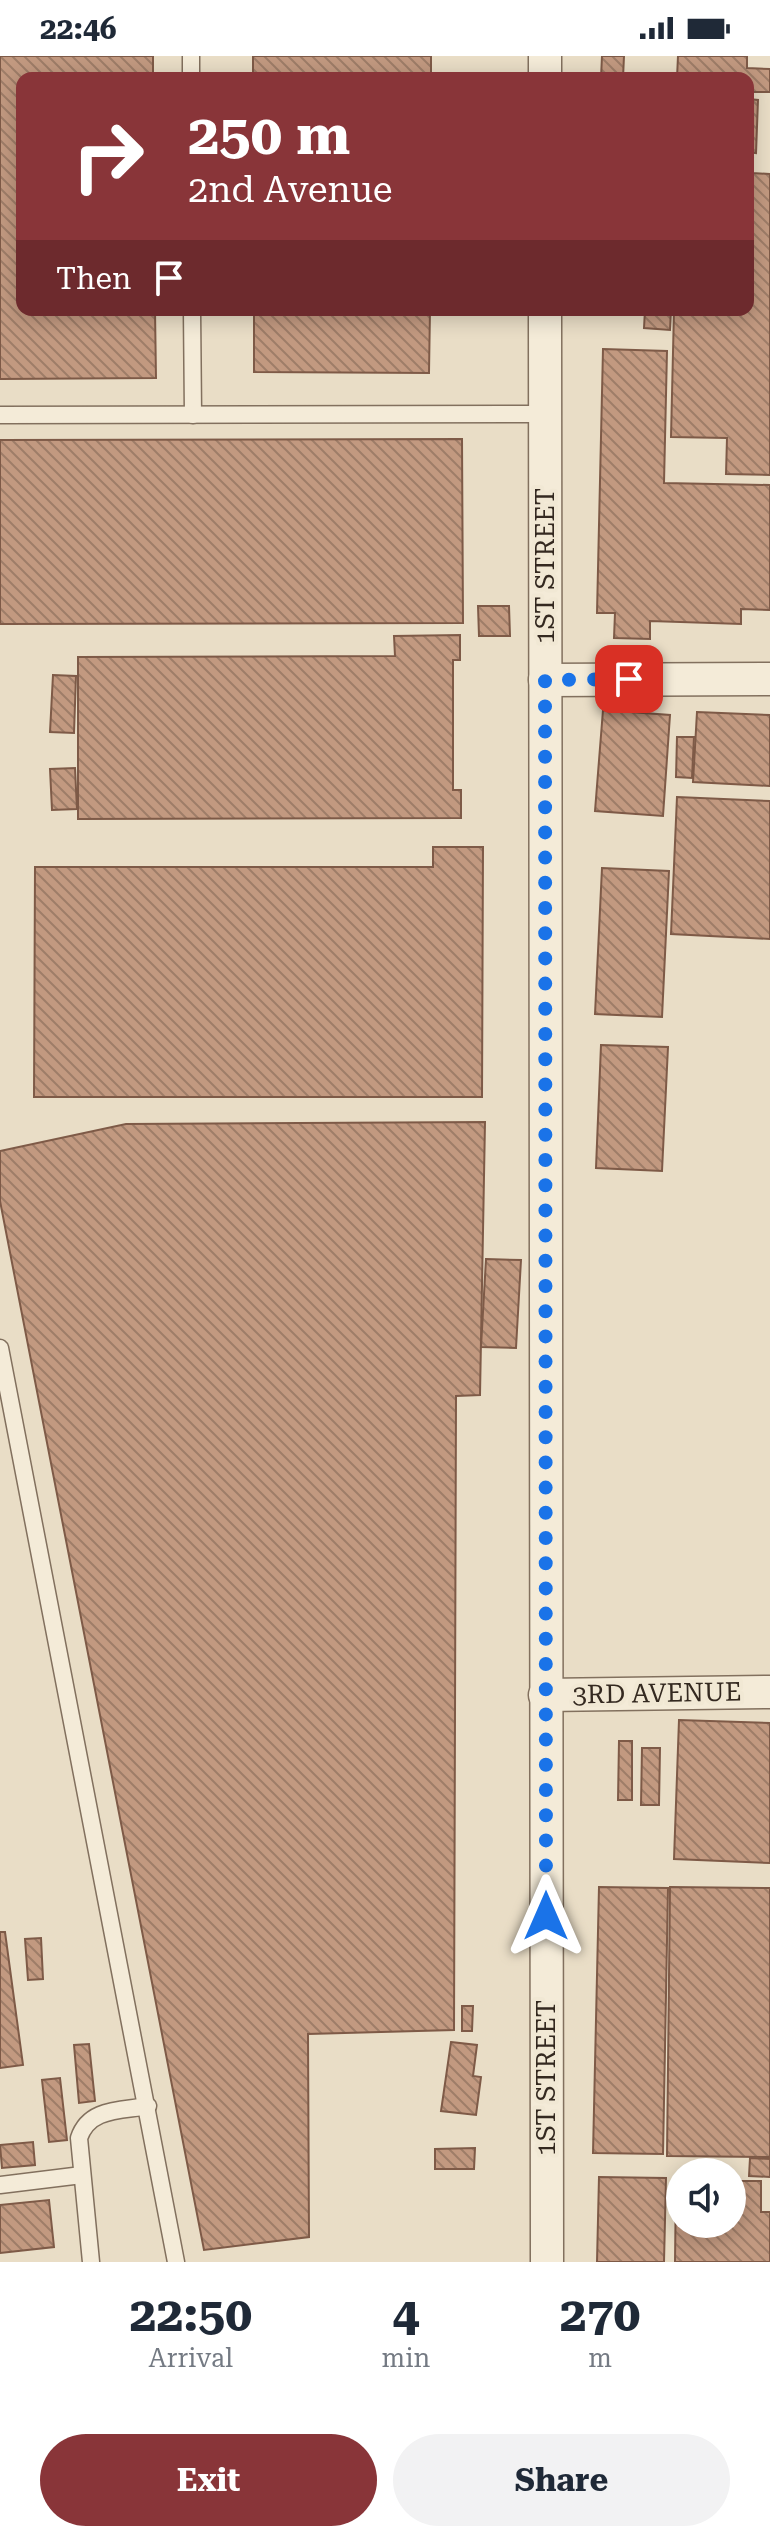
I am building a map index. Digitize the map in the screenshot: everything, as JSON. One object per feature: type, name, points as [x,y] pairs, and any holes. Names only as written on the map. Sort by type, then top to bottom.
[{"type":"street","name":"1ST STREET","points":[[545,316],[547,2262]]},
{"type":"street","points":[[545,680],[770,679]]},
{"type":"street","name":"3RD AVENUE","points":[[545,1695],[770,1692]]},
{"type":"lane","points":[[192,316],[193,415]]},
{"type":"lane","points":[[0,415],[544,414]]},
{"type":"lane","points":[[0,1348],[176,2262]]},
{"type":"lane","points":[[89,2262],[79,2138],[92,2116],[148,2106]]},
{"type":"lane","points":[[0,2185],[82,2175]]},
{"type":"building","points":[[0,56],[153,56],[153,72],[16,72],[16,316],[155,316],[156,378],[0,379]]},
{"type":"building","points":[[253,56],[431,56],[431,72],[253,72]]},
{"type":"building","points":[[602,56],[624,56],[623,72],[601,72]]},
{"type":"building","points":[[678,56],[747,56],[747,68],[770,69],[770,92],[754,92],[754,72],[677,72]]},
{"type":"building","points":[[754,100],[758,100],[754,153]]},
{"type":"building","points":[[754,173],[770,174],[770,475],[726,474],[727,438],[671,437],[674,316],[754,316]]},
{"type":"building","points":[[254,316],[430,316],[429,373],[254,372]]},
{"type":"building","points":[[645,316],[671,316],[670,330],[644,328]]},
{"type":"building","points":[[603,349],[667,351],[664,483],[770,485],[770,610],[741,609],[741,624],[650,621],[650,639],[614,638],[615,613],[597,613]]},
{"type":"building","points":[[462,439],[463,623],[0,624],[0,440]]},
{"type":"building","points":[[478,606],[509,606],[510,636],[479,636]]},
{"type":"building","points":[[460,635],[460,660],[453,660],[453,790],[461,790],[461,818],[78,819],[78,657],[395,656],[394,636]]},
{"type":"building","points":[[53,675],[76,676],[74,733],[50,732]]},
{"type":"building","points":[[603,710],[670,715],[663,816],[595,811]]},
{"type":"building","points":[[697,712],[770,715],[770,786],[693,782]]},
{"type":"building","points":[[677,737],[694,737],[692,778],[676,777]]},
{"type":"building","points":[[75,768],[77,809],[52,810],[50,769]]},
{"type":"building","points":[[677,797],[770,801],[770,939],[671,934]]},
{"type":"building","points":[[433,847],[483,847],[482,1097],[34,1097],[35,867],[433,867]]},
{"type":"building","points":[[602,868],[669,871],[662,1017],[595,1014]]},
{"type":"building","points":[[601,1045],[668,1047],[662,1171],[596,1168]]},
{"type":"building","points":[[485,1122],[480,1395],[456,1396],[454,2030],[308,2034],[309,2237],[204,2250],[0,1201],[0,1151],[126,1124]]},
{"type":"building","points":[[486,1259],[521,1260],[516,1348],[481,1347]]},
{"type":"building","points":[[679,1720],[770,1723],[770,1863],[674,1859]]},
{"type":"building","points":[[619,1741],[632,1741],[632,1800],[618,1800]]},
{"type":"building","points":[[642,1748],[660,1748],[659,1805],[641,1805]]},
{"type":"building","points":[[599,1887],[668,1888],[663,2154],[593,2153]]},
{"type":"building","points":[[670,1887],[770,1888],[770,2157],[667,2156]]},
{"type":"building","points":[[0,1932],[5,1932],[23,2065],[0,2068]]},
{"type":"building","points":[[41,1938],[43,1979],[28,1980],[25,1939]]},
{"type":"building","points":[[462,2006],[473,2006],[472,2031],[462,2031]]},
{"type":"building","points":[[451,2042],[477,2045],[473,2076],[481,2077],[476,2115],[441,2111]]},
{"type":"building","points":[[89,2044],[95,2101],[79,2103],[74,2045]]},
{"type":"building","points":[[60,2078],[67,2140],[49,2142],[42,2080]]},
{"type":"building","points":[[33,2142],[35,2165],[2,2168],[0,2145]]},
{"type":"building","points":[[475,2148],[474,2169],[435,2169],[435,2149]]},
{"type":"building","points":[[750,2158],[770,2159],[770,2177],[749,2176]]},
{"type":"building","points":[[599,2177],[666,2178],[664,2262],[597,2262]]},
{"type":"building","points":[[746,2181],[761,2181],[761,2212],[770,2212],[770,2262],[675,2262],[675,2238],[746,2238]]},
{"type":"building","points":[[49,2200],[54,2247],[0,2253],[0,2205]]},
{"type":"route","points":[[546,1916],[545,680],[629,679]]}]
